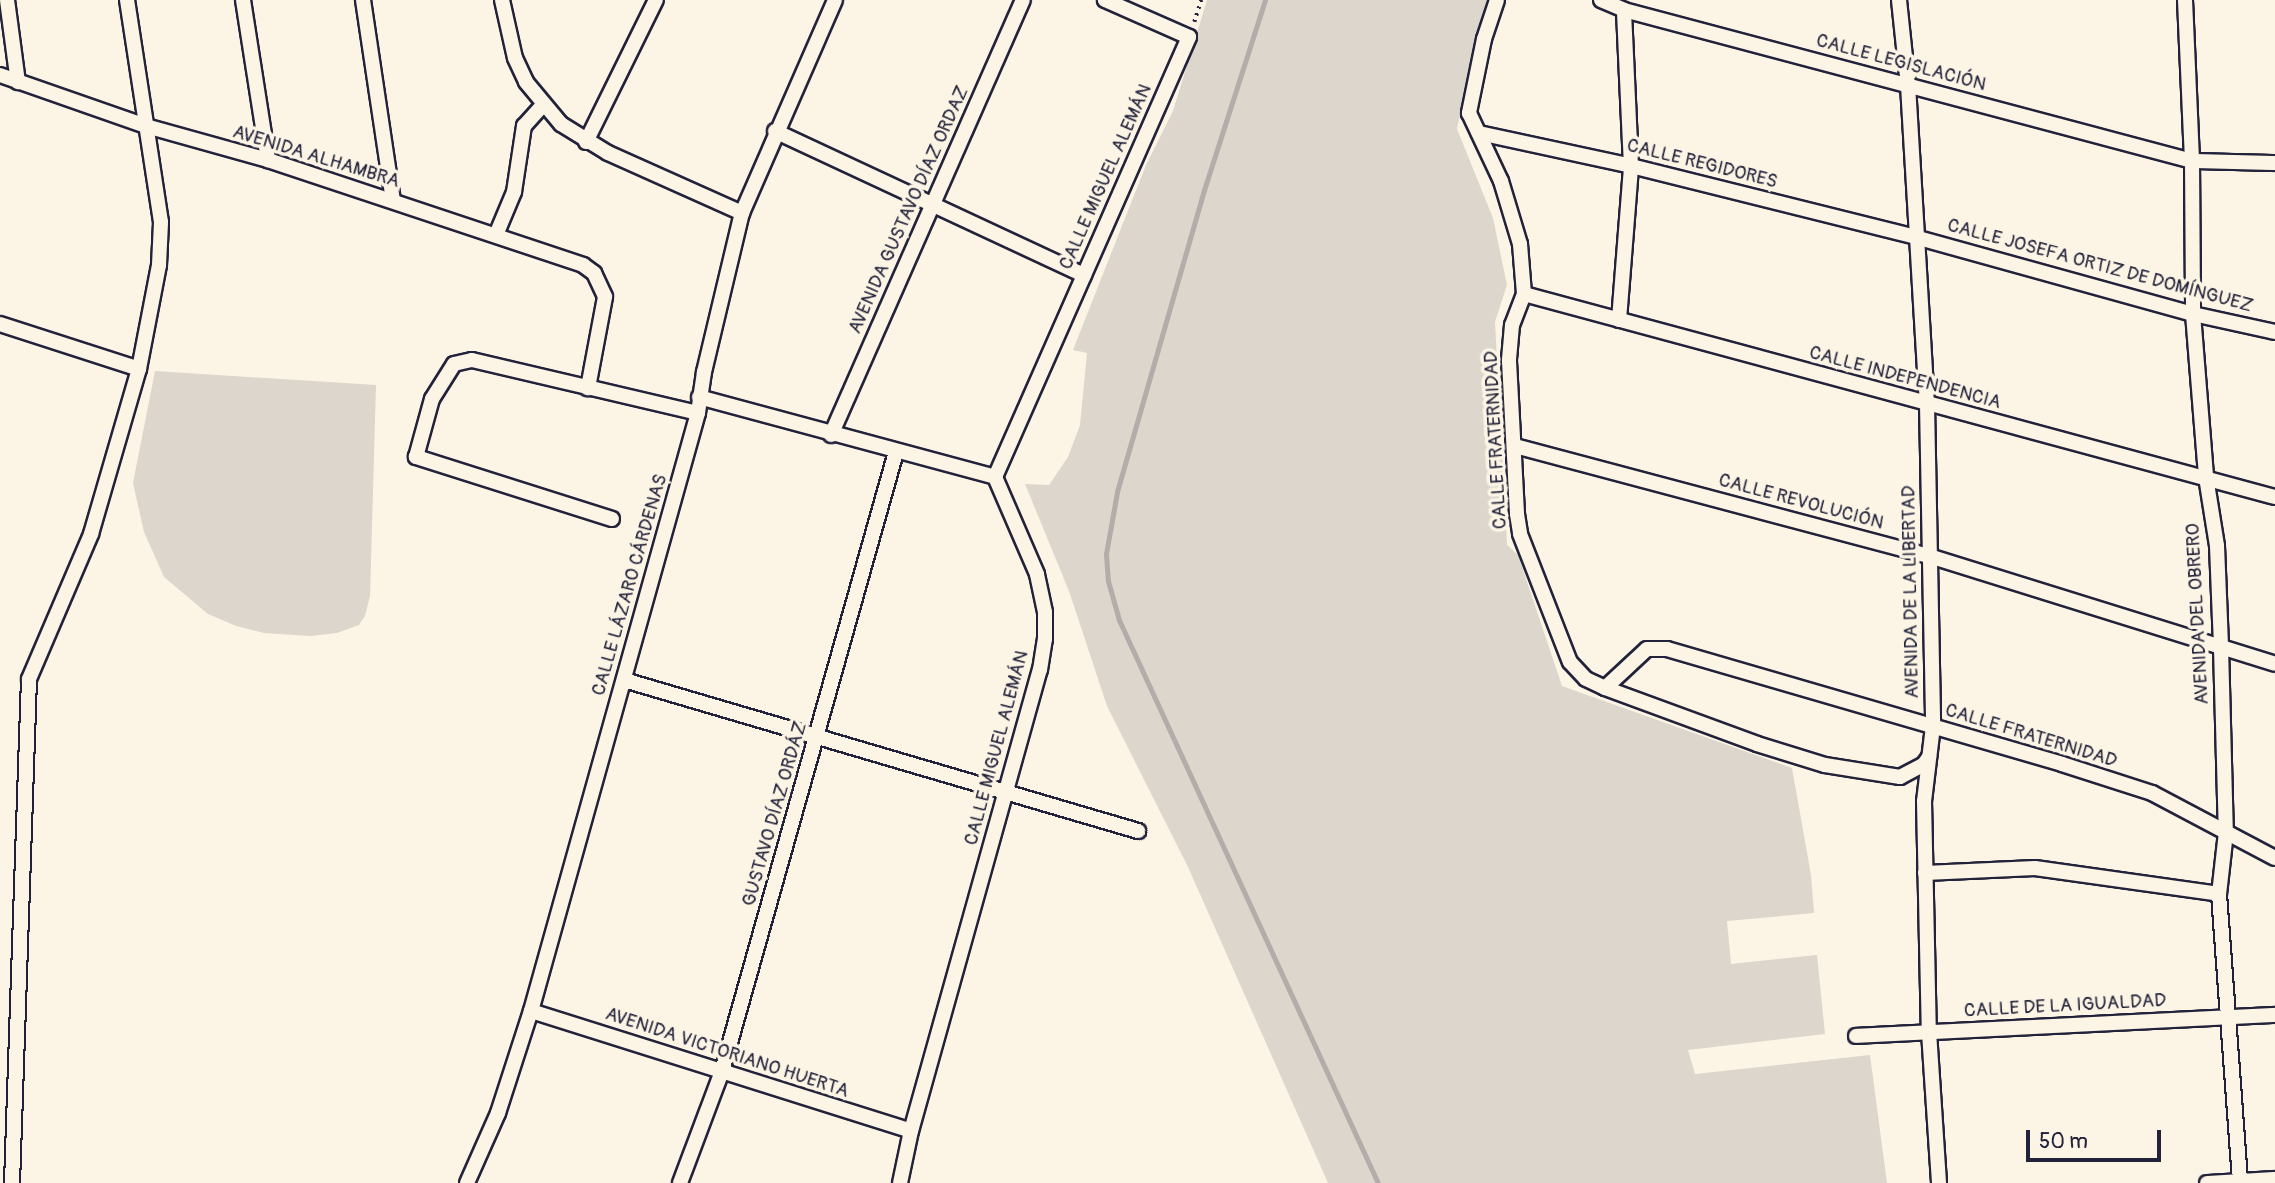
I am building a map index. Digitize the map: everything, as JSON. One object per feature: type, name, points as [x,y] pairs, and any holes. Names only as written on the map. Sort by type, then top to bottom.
[{"type":"street","points":[[6,0],[18,82]]},
{"type":"street","points":[[12,1183],[29,679],[91,534],[139,369],[160,248],[161,222],[127,0]]},
{"type":"street","points":[[243,0],[268,160]]},
{"type":"street","points":[[363,0],[393,200]]},
{"type":"street","points":[[502,0],[515,58],[543,106],[561,124],[586,142],[742,213]]},
{"type":"street","points":[[586,142],[656,0]]},
{"type":"street","name":"CALLE LÁZARO CÁRDENAS","points":[[467,1183],[498,1113],[531,1012],[698,413],[699,397],[742,213],[775,131],[835,0]]},
{"type":"street","name":"AVENIDA GUSTAVO DÍAZ ORDAZ","points":[[831,435],[1023,0]]},
{"type":"street","points":[[1105,0],[1189,37]]},
{"type":"street","name":"CALLE FRATERNIDAD","points":[[1497,0],[1484,39],[1469,113],[1514,216],[1524,294],[1509,342],[1520,534],[1576,671],[1605,688],[1757,744],[1825,765],[1900,777],[1924,764],[1930,755]]},
{"type":"street","name":"CALLE LEGISLACIÓN","points":[[1601,0],[1624,10],[2192,161],[2275,163]]},
{"type":"street","name":"AVENIDA DE LA LIBERTAD","points":[[1899,0],[1908,85],[1927,404],[1933,726],[1924,801],[1925,873],[1929,1032],[1939,1183]]},
{"type":"street","name":"AVENIDA DEL OBRERO","points":[[2185,0],[2192,161],[2193,314],[2206,477],[2217,546],[2221,647],[2225,832],[2219,894],[2240,1182]]},
{"type":"street","points":[[1619,320],[1631,166],[1624,10]]},
{"type":"street","name":"CALLE MIGUEL ALEMÁN","points":[[900,1183],[911,1131],[1040,670],[1045,612],[1037,574],[995,477],[1189,37]]},
{"type":"street","name":"AVENIDA ALHAMBRA","points":[[0,75],[146,126],[268,160],[583,265],[594,274],[605,296],[588,388]]},
{"type":"street","points":[[496,235],[514,192],[524,126],[543,106]]},
{"type":"street","points":[[775,131],[1084,275]]},
{"type":"street","name":"CALLE REGIDORES","points":[[1479,133],[1631,166],[1915,237]]},
{"type":"street","name":"CALLE JOSEFA ORTIZ DE DOMÍNGUEZ","points":[[1915,237],[2193,314],[2275,332]]},
{"type":"street","name":"CALLE INDEPENDENCIA","points":[[1524,294],[2275,497]]},
{"type":"street","points":[[0,324],[139,369]]},
{"type":"street","points":[[612,519],[416,457],[432,399],[454,364],[472,360],[698,413]]},
{"type":"street","points":[[699,397],[831,435],[995,477]]},
{"type":"street","name":"CALLE REVOLUCIÓN","points":[[1515,446],[1929,555],[2275,664]]},
{"type":"street","name":"GUSTAVO DÍAZ ORDÁZ","points":[[680,1183],[722,1072],[896,452]]},
{"type":"street","name":"CALLE FRATERNIDAD","points":[[1605,688],[1639,654],[1657,647],[1933,726],[2152,793],[2275,858]]},
{"type":"street","points":[[624,681],[1138,831]]},
{"type":"street","points":[[1925,873],[2035,868],[2219,894]]},
{"type":"street","name":"AVENIDA VICTORIANO HUERTA","points":[[531,1012],[911,1131]]},
{"type":"street","name":"CALLE DE LA IGUALDAD","points":[[1856,1036],[2275,1015]]},
{"type":"street","points":[[2207,1183],[2275,1179]]},
{"type":"path","points":[[1189,37],[1201,0]]},
{"type":"shaded area","points":[[1207,0],[1488,0],[1474,48],[1457,129],[1493,218],[1507,285],[1495,322],[1507,545],[1518,555],[1562,686],[1792,768],[1811,875],[1814,913],[1727,921],[1731,964],[1817,955],[1825,1034],[1688,1050],[1695,1074],[1870,1055],[1887,1183],[1328,1183],[1188,867],[1107,706],[1069,591],[1025,484],[1049,485],[1068,457],[1080,425],[1087,353],[1073,350],[1146,165],[1173,111]]},
{"type":"shaded area","points":[[155,371],[376,385],[370,596],[365,616],[359,625],[337,633],[310,636],[264,633],[236,626],[208,614],[164,577],[144,532],[133,483]]},
{"type":"waterway","points":[[1265,0],[1204,190],[1117,492],[1106,554],[1108,581],[1119,620],[1378,1183]]}]
